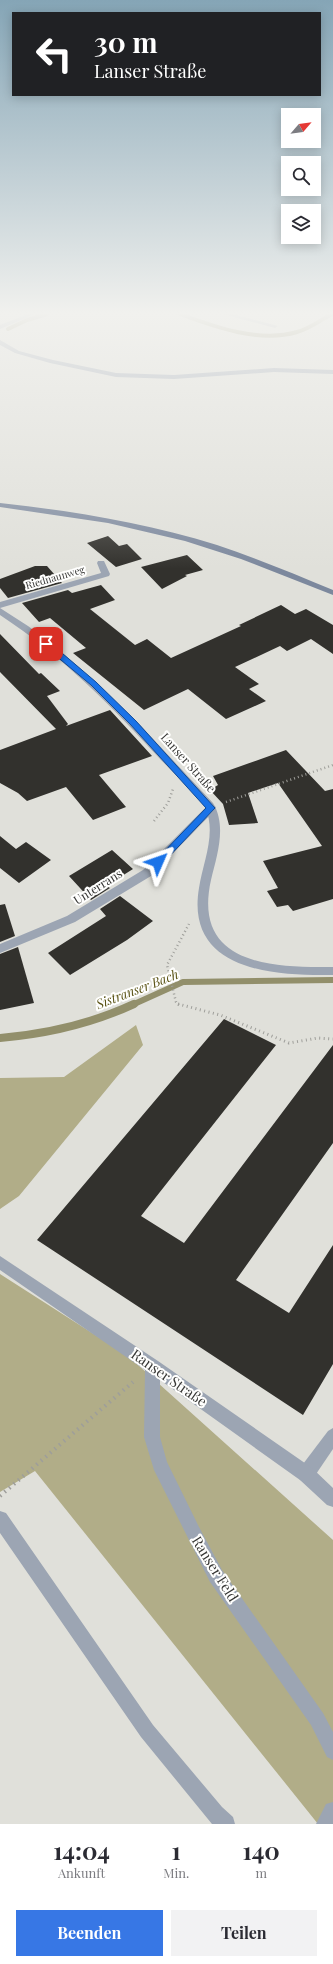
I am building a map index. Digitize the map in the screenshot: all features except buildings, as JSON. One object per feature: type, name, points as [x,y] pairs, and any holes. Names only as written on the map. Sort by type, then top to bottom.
[{"type":"main road","points":[[0,505],[90,517],[180,537],[241,557],[333,593]]},
{"type":"street","name":"Riednaunweg","points":[[0,605],[106,574],[101,563]]},
{"type":"street","name":"Lanser Straße","points":[[0,611],[27,628],[86,676],[133,722],[211,808],[216,832],[204,890],[205,920],[212,940],[218,947],[236,959],[267,967],[333,971]]},
{"type":"street","name":"Unterrans","points":[[0,948],[71,919],[147,873],[211,808]]},
{"type":"street","name":"Ranser Straße","points":[[0,1262],[153,1366],[306,1474],[333,1499]]},
{"type":"street","name":"Ranser Feld","points":[[153,1366],[151,1411],[152,1437],[160,1464],[193,1533],[216,1576],[317,1719],[333,1751]]},
{"type":"street","points":[[306,1474],[333,1436]]},
{"type":"street","points":[[0,1519],[148,1731],[215,1814],[226,1824]]},
{"type":"street","points":[[325,1824],[333,1811]]},
{"type":"path","points":[[211,808],[333,765]]},
{"type":"path","points":[[154,821],[168,803],[180,774]]},
{"type":"path","points":[[205,920],[190,922],[168,965],[176,1002],[183,1008],[220,1015],[289,1042],[318,1038],[333,1038]]},
{"type":"path","points":[[0,1496],[153,1366]]},
{"type":"shaded area","points":[[136,1025],[143,1045],[19,1196],[0,1209],[0,1078],[64,1077]]},
{"type":"shaded area","points":[[0,1274],[128,1356],[333,1540],[333,1824],[318,1824],[35,1471],[0,1492]]},
{"type":"waterway","name":"Sistranser Bach","points":[[132,1005],[183,982],[333,980]]},
{"type":"waterway","name":"Sistranser Bach","points":[[0,1038],[35,1034],[68,1027],[102,1017],[134,1004]]},
{"type":"route","points":[[46,644],[94,683],[133,722],[211,808],[178,844],[158,862]]}]
